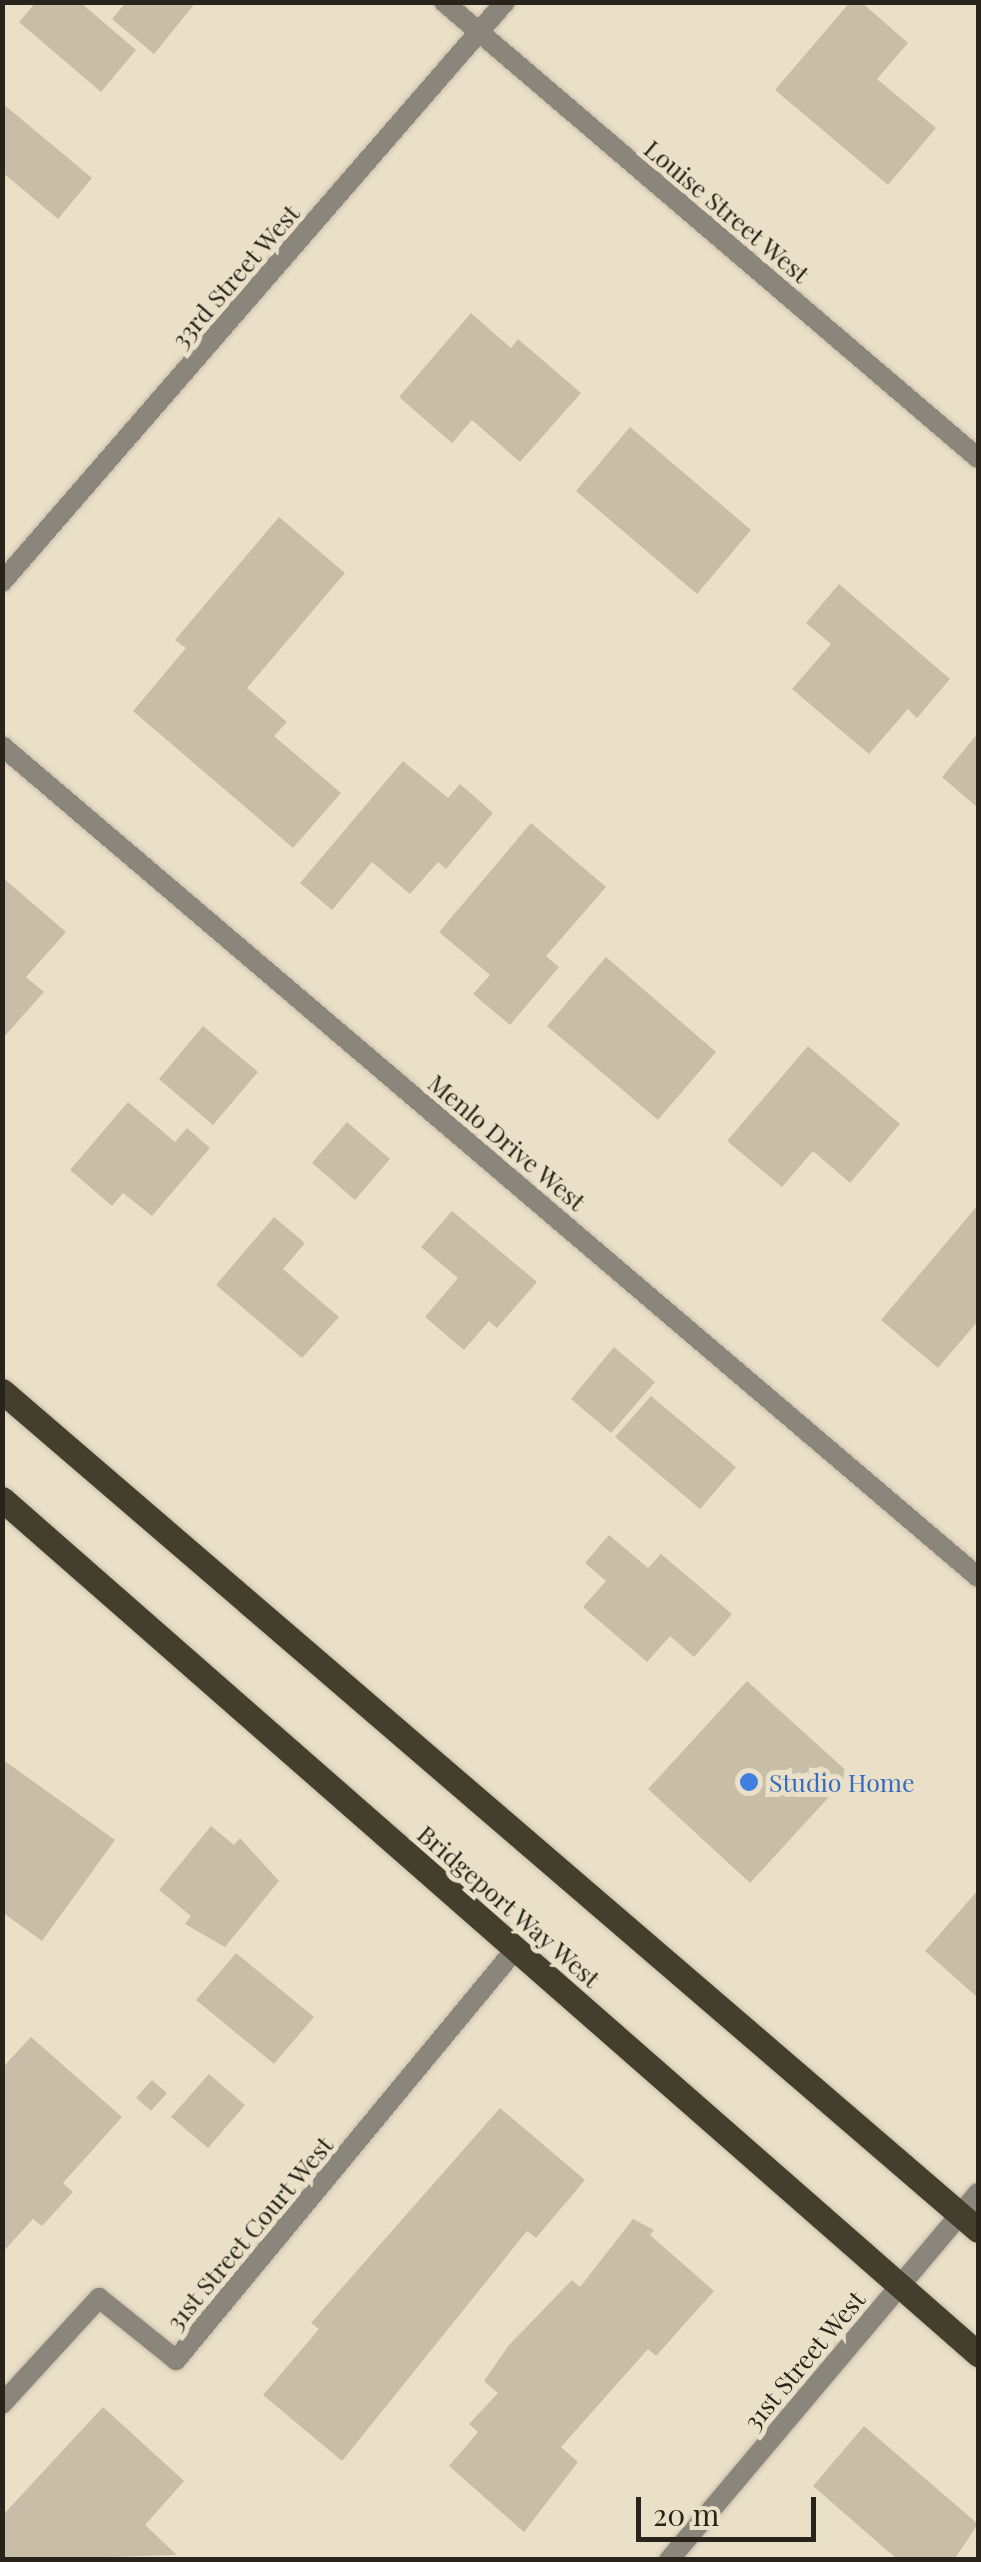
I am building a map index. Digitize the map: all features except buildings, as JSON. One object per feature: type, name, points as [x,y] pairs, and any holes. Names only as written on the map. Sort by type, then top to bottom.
[{"type":"main road","points":[[2,1391],[969,2222]]},
{"type":"main road","name":"Bridgeport Way West","points":[[2,1499],[978,2354]]},
{"type":"street","name":"Louise Street West","points":[[444,2],[978,458]]},
{"type":"street","name":"33rd Street West","points":[[2,582],[505,2]]},
{"type":"street","name":"Menlo Drive West","points":[[2,746],[978,1576]]},
{"type":"street","name":"31st Street Court West","points":[[2,2404],[100,2298],[176,2360],[514,1951]]},
{"type":"street","name":"31st Street West","points":[[668,2560],[900,2286],[969,2222],[978,2194]]},
{"type":"place","name":"Studio Home","points":[[749,1782]]}]
